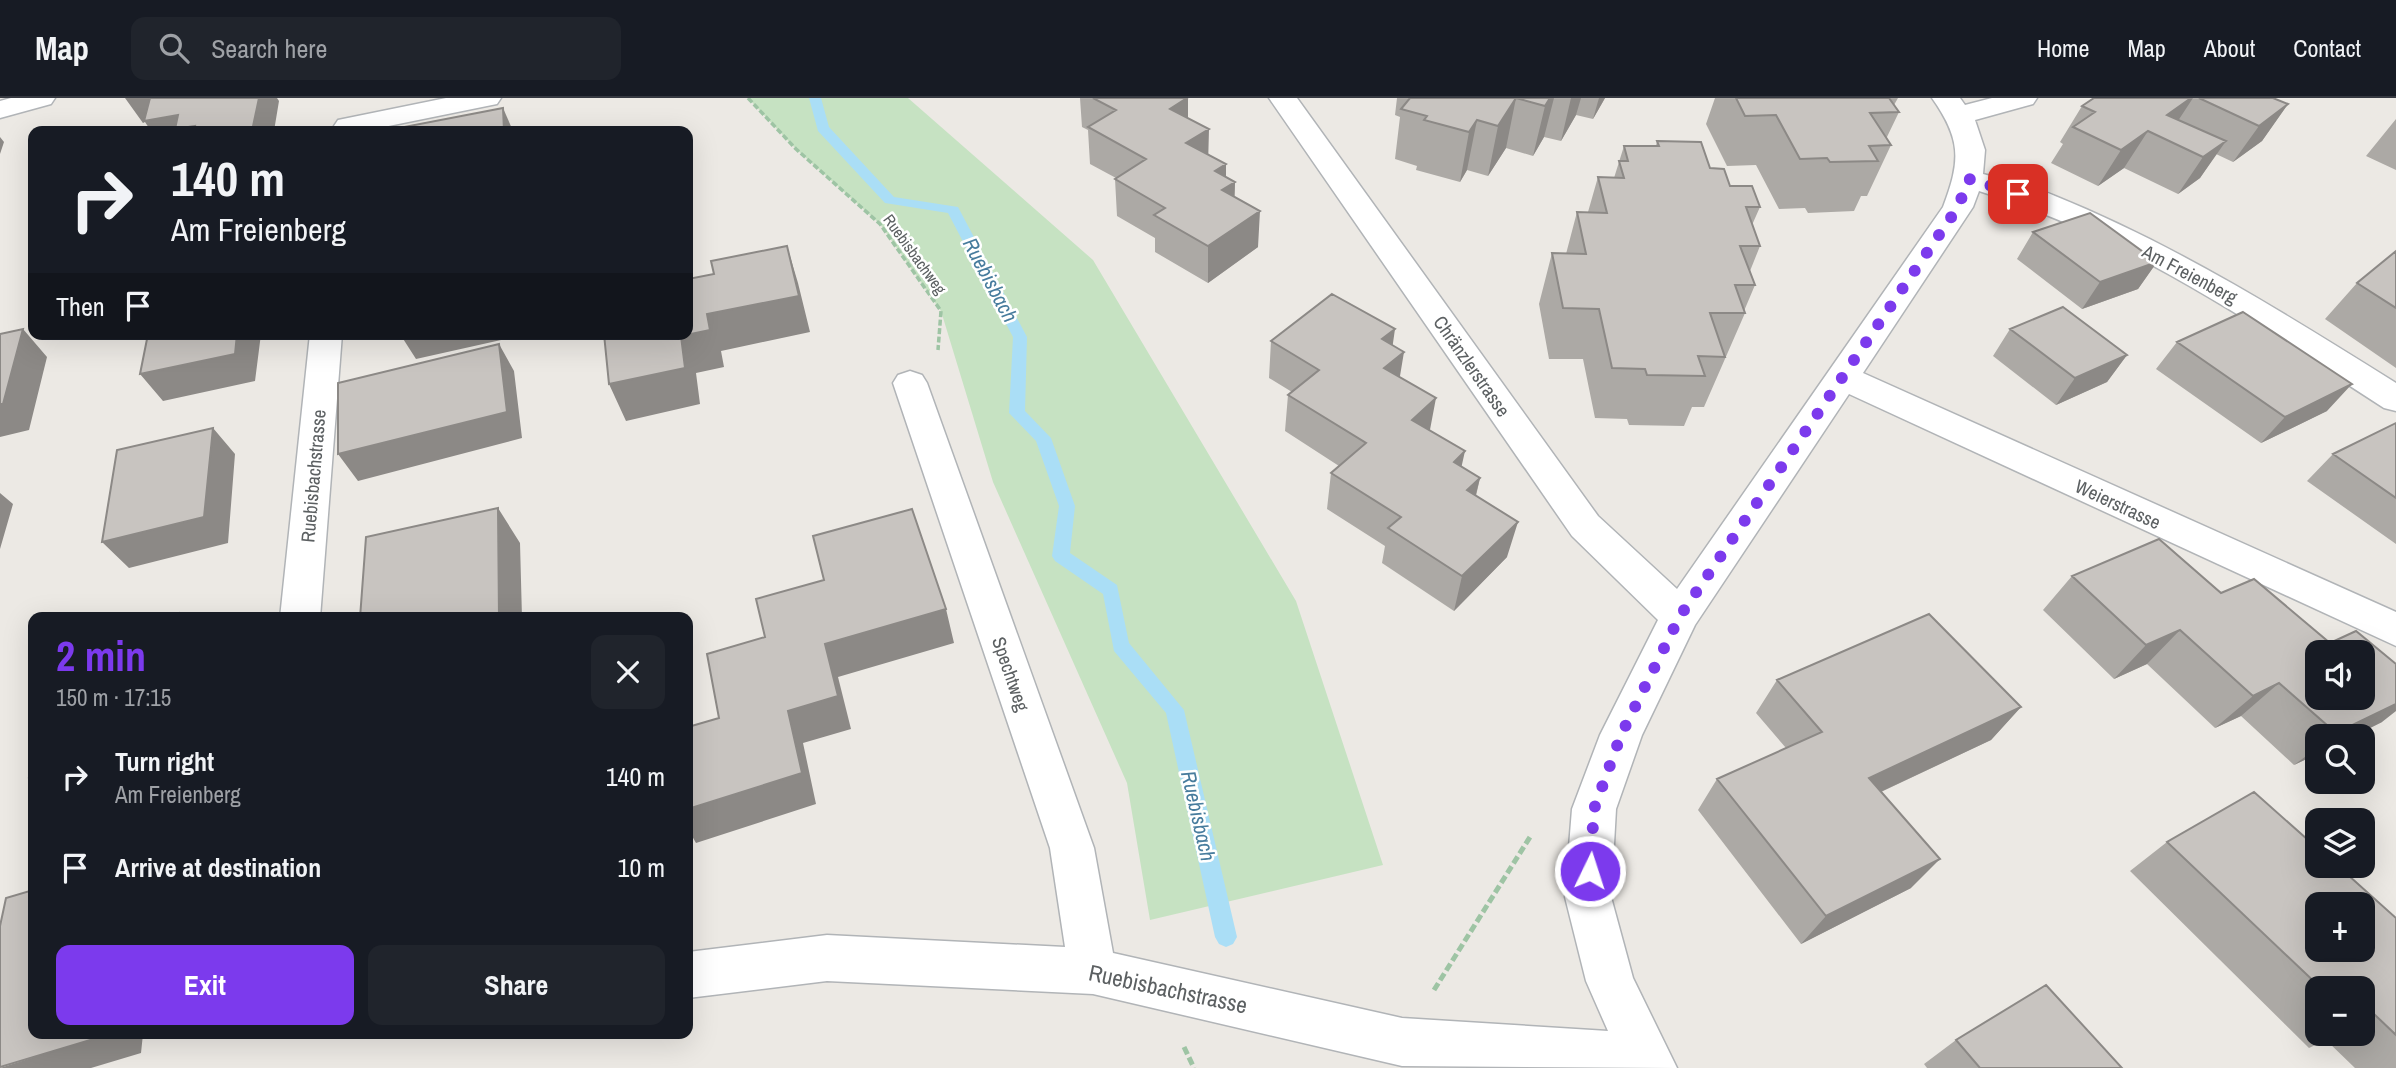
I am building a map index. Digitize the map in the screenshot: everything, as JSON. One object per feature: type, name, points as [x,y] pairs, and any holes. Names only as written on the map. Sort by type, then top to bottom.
[{"type":"street","points":[[0,110],[41,98]]},
{"type":"street","points":[[346,121],[487,98]]},
{"type":"street","name":"Chränzlerstrasse","points":[[1283,98],[1585,526],[1680,616]]},
{"type":"street","points":[[1648,1063],[1609,981],[1588,897],[1594,809],[1621,735],[1680,616],[1958,207],[1969,179],[1971,140],[1953,107],[2023,98]]},
{"type":"street","name":"Am Freienberg","points":[[1969,179],[2042,201],[2121,237],[2231,295],[2396,398]]},
{"type":"street","name":"Ruebisbachstrasse","points":[[301,612],[325,340]]},
{"type":"street","name":"Weierstrasse","points":[[1841,377],[2396,630]]},
{"type":"street","name":"Spechtweg","points":[[910,383],[1072,848],[1093,971]]},
{"type":"street","name":"Ruebisbachstrasse","points":[[693,974],[827,958],[1093,971],[1402,1042],[1648,1063]]},
{"type":"path","name":"Ruebisbachweg","points":[[748,98],[796,149],[880,225],[941,311],[938,351],[910,383]]},
{"type":"path","points":[[1402,1042],[1530,837]]},
{"type":"green space","points":[[748,98],[908,98],[1093,260],[1296,601],[1383,865],[1150,920],[1127,783],[993,482],[941,311],[880,224],[796,149]]},
{"type":"building","points":[[150,98],[259,98],[253,126],[176,126],[178,115],[144,121]]},
{"type":"building","points":[[1093,98],[1187,98],[1170,109],[1209,129],[1186,143],[1226,164],[1215,171],[1235,182],[1222,190],[1260,211],[1208,246],[1154,215],[1165,208],[1115,179],[1146,159],[1088,127],[1116,110]]},
{"type":"building","points":[[1410,98],[1516,98],[1498,126],[1477,120],[1469,132],[1424,120],[1427,116],[1401,109]]},
{"type":"building","points":[[1516,98],[1550,98],[1545,106]]},
{"type":"building","points":[[1736,98],[1889,98],[1899,112],[1870,113],[1891,145],[1869,146],[1878,161],[1830,162],[1827,158],[1800,159],[1776,115],[1745,116]]},
{"type":"building","points":[[2094,98],[2191,98],[2167,115],[2226,141],[2203,157],[2148,131],[2121,150],[2073,127],[2095,112],[2082,106]]},
{"type":"building","points":[[2199,98],[2273,98],[2288,104],[2259,126]]},
{"type":"building","points":[[503,108],[504,126],[409,126]]},
{"type":"building","points":[[1657,141],[1701,142],[1710,168],[1724,169],[1730,186],[1752,186],[1760,207],[1746,207],[1760,246],[1740,246],[1755,285],[1735,285],[1745,313],[1710,313],[1725,357],[1698,356],[1705,376],[1647,375],[1645,369],[1612,368],[1599,309],[1563,308],[1552,253],[1586,254],[1577,212],[1607,213],[1598,177],[1624,178],[1619,161],[1628,161],[1624,146],[1659,146]]},
{"type":"building","points":[[2090,213],[2157,262],[2100,282],[2033,232]]},
{"type":"building","points":[[787,246],[799,296],[707,314],[710,330],[693,334],[693,278],[714,274],[711,261]]},
{"type":"building","points":[[2396,251],[2396,308],[2357,283]]},
{"type":"building","points":[[1332,294],[1395,329],[1382,339],[1404,352],[1384,368],[1436,398],[1412,420],[1465,451],[1454,462],[1480,478],[1467,490],[1518,522],[1462,576],[1388,528],[1401,517],[1331,473],[1366,443],[1288,395],[1319,370],[1271,341]]},
{"type":"building","points":[[2063,307],[2127,355],[2075,378],[2010,329]]},
{"type":"building","points":[[2243,312],[2352,384],[2285,417],[2177,342]]},
{"type":"building","points":[[23,329],[3,404],[0,404],[0,334]]},
{"type":"building","points":[[147,340],[236,340],[235,354],[140,374]]},
{"type":"building","points":[[605,340],[682,340],[685,368],[609,384]]},
{"type":"building","points":[[499,344],[507,412],[338,454],[338,383]]},
{"type":"building","points":[[2396,423],[2396,498],[2333,454]]},
{"type":"building","points":[[213,428],[204,517],[102,542],[117,450]]},
{"type":"building","points":[[498,508],[499,612],[360,612],[366,537]]},
{"type":"building","points":[[912,509],[946,609],[825,644],[838,696],[788,711],[802,773],[693,807],[693,726],[719,718],[707,654],[765,637],[756,599],[824,580],[813,536]]},
{"type":"building","points":[[2159,539],[2221,593],[2254,579],[2326,640],[2305,640],[2305,706],[2279,683],[2253,696],[2180,630],[2146,645],[2072,576]]},
{"type":"building","points":[[1929,614],[2021,707],[1869,778],[1940,859],[1826,916],[1717,779],[1822,732],[1777,680]]},
{"type":"building","points":[[2356,631],[2367,640],[2336,640]]},
{"type":"building","points":[[2375,647],[2396,664],[2396,704],[2355,724],[2326,724],[2310,710],[2375,710]]},
{"type":"building","points":[[2254,792],[2305,837],[2305,878],[2351,878],[2367,892],[2305,892],[2305,962],[2375,962],[2375,899],[2396,918],[2396,1035],[2375,1015],[2375,976],[2308,976],[2167,842]]},
{"type":"building","points":[[28,891],[28,1039],[94,1039],[0,1067],[0,926],[6,898]]},
{"type":"building","points":[[2046,985],[2122,1068],[1980,1068],[1956,1040]]},
{"type":"waterway","name":"Ruebisbach","points":[[815,98],[823,128],[890,200],[953,210],[1020,337],[1017,413],[1043,438],[1067,506],[1061,556],[1111,590],[1120,646],[1175,710],[1226,937]]},
{"type":"route","points":[[1590,871],[1594,809],[1621,735],[1680,616],[1841,377],[1904,289],[1958,207],[1969,179],[2018,194]]}]
